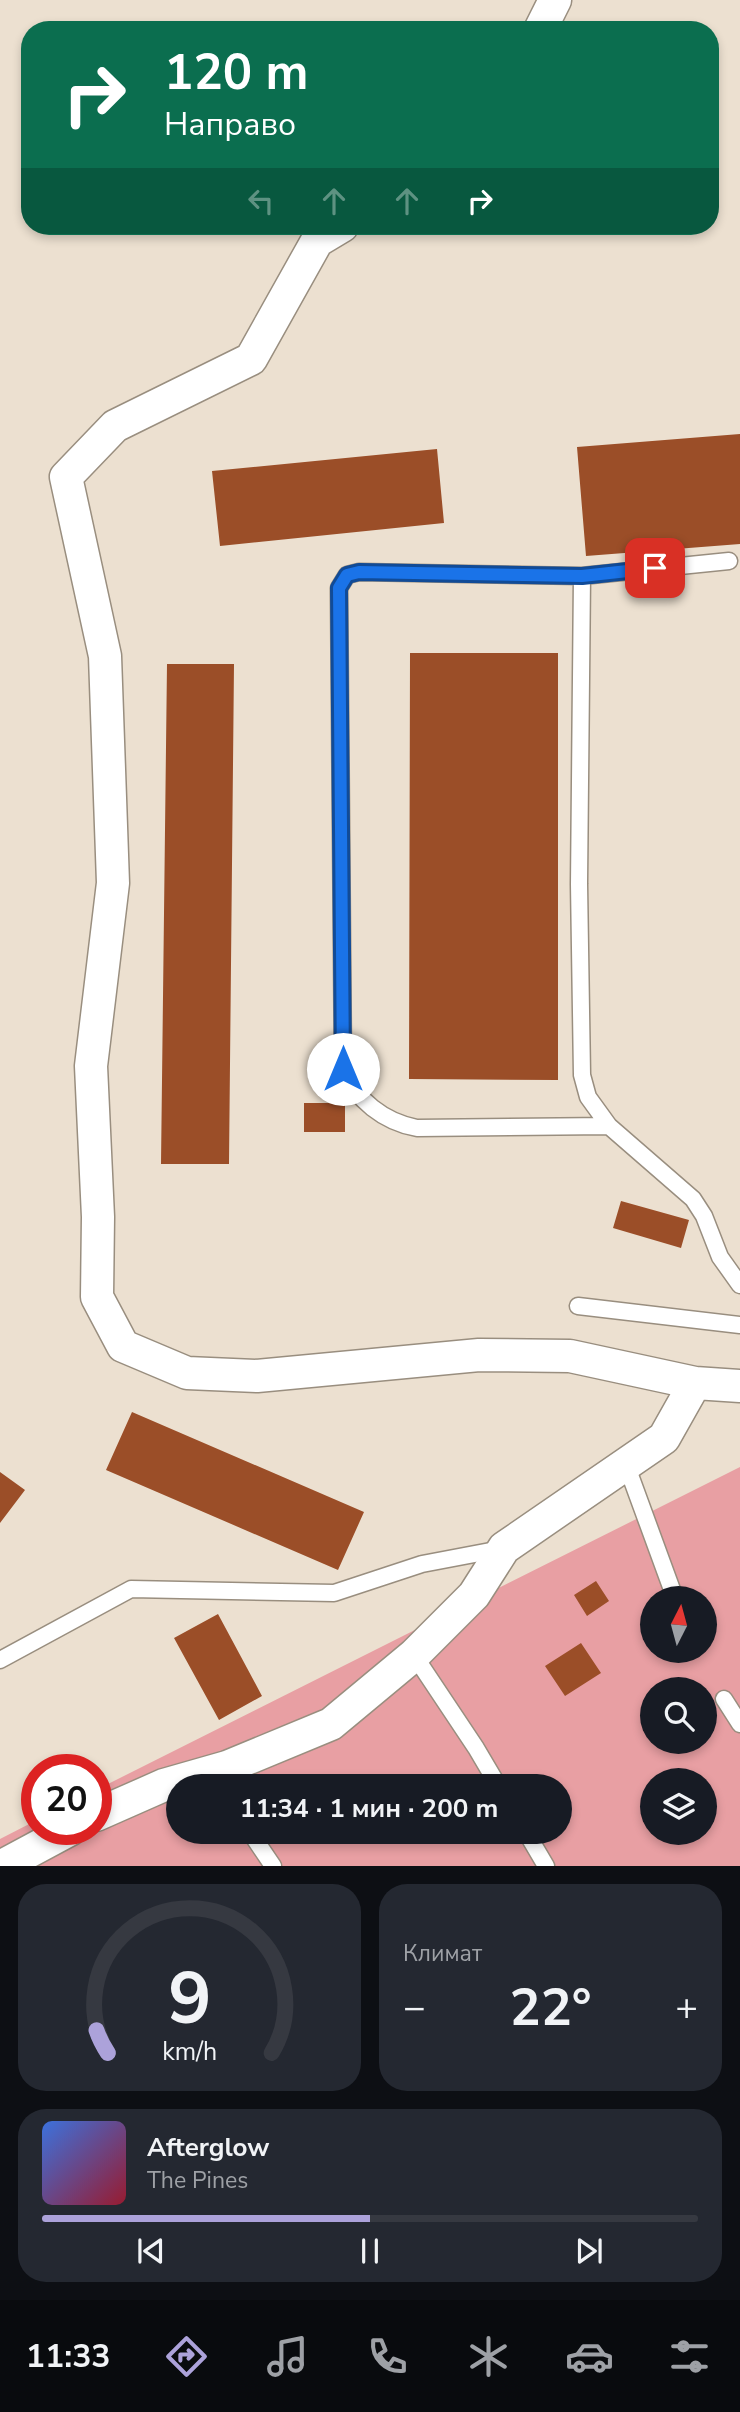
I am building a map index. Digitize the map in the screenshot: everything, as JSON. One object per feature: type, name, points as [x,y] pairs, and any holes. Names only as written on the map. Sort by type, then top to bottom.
[{"type":"street","points":[[544,21],[555,0]]},
{"type":"street","points":[[327,235],[317,241],[251,359],[115,426],[66,477],[106,669],[113,883],[91,1066],[98,1217],[97,1297],[123,1346],[187,1373],[257,1376],[479,1355],[570,1356],[695,1383],[740,1386]]},
{"type":"street","points":[[235,1774],[331,1724],[414,1655],[474,1595],[504,1548],[664,1438],[695,1383]]},
{"type":"street","points":[[112,1808],[166,1785]]},
{"type":"street","points":[[2,1866],[41,1845]]},
{"type":"lane","points":[[609,1126],[417,1128],[400,1125],[364,1102],[349,1083],[343,1069],[339,588],[347,575],[359,572],[582,576],[729,561]]},
{"type":"lane","points":[[582,576],[579,884],[582,1076],[588,1097],[609,1126],[694,1199],[704,1216],[720,1257],[740,1285]]},
{"type":"lane","points":[[578,1307],[740,1325]]},
{"type":"lane","points":[[626,1464],[671,1586]]},
{"type":"lane","points":[[0,1660],[131,1589],[334,1593],[422,1564],[504,1548]]},
{"type":"lane","points":[[414,1655],[491,1774]]},
{"type":"lane","points":[[724,1699],[740,1724]]},
{"type":"lane","points":[[258,1844],[273,1866]]},
{"type":"lane","points":[[533,1844],[546,1866]]},
{"type":"shaded area","points":[[740,1467],[740,1866],[0,1866],[0,1839],[21,1828],[21,1845],[112,1845],[112,1782]]},
{"type":"building","points":[[740,434],[740,544],[586,556],[577,447]]},
{"type":"building","points":[[437,449],[444,523],[220,546],[212,471]]},
{"type":"building","points":[[410,653],[558,653],[558,1080],[409,1079]]},
{"type":"building","points":[[167,664],[234,664],[229,1164],[161,1164]]},
{"type":"building","points":[[304,1103],[345,1103],[345,1132],[304,1132]]},
{"type":"building","points":[[621,1201],[689,1220],[681,1248],[613,1228]]},
{"type":"building","points":[[132,1412],[364,1512],[338,1570],[106,1470]]},
{"type":"building","points":[[0,1472],[25,1490],[0,1523]]},
{"type":"building","points":[[596,1581],[609,1601],[587,1616],[574,1595]]},
{"type":"building","points":[[218,1614],[262,1696],[219,1720],[174,1638]]},
{"type":"building","points":[[581,1643],[601,1673],[565,1696],[545,1666]]},
{"type":"route","points":[[343,1069],[339,588],[347,575],[359,572],[582,576],[655,568]]}]
